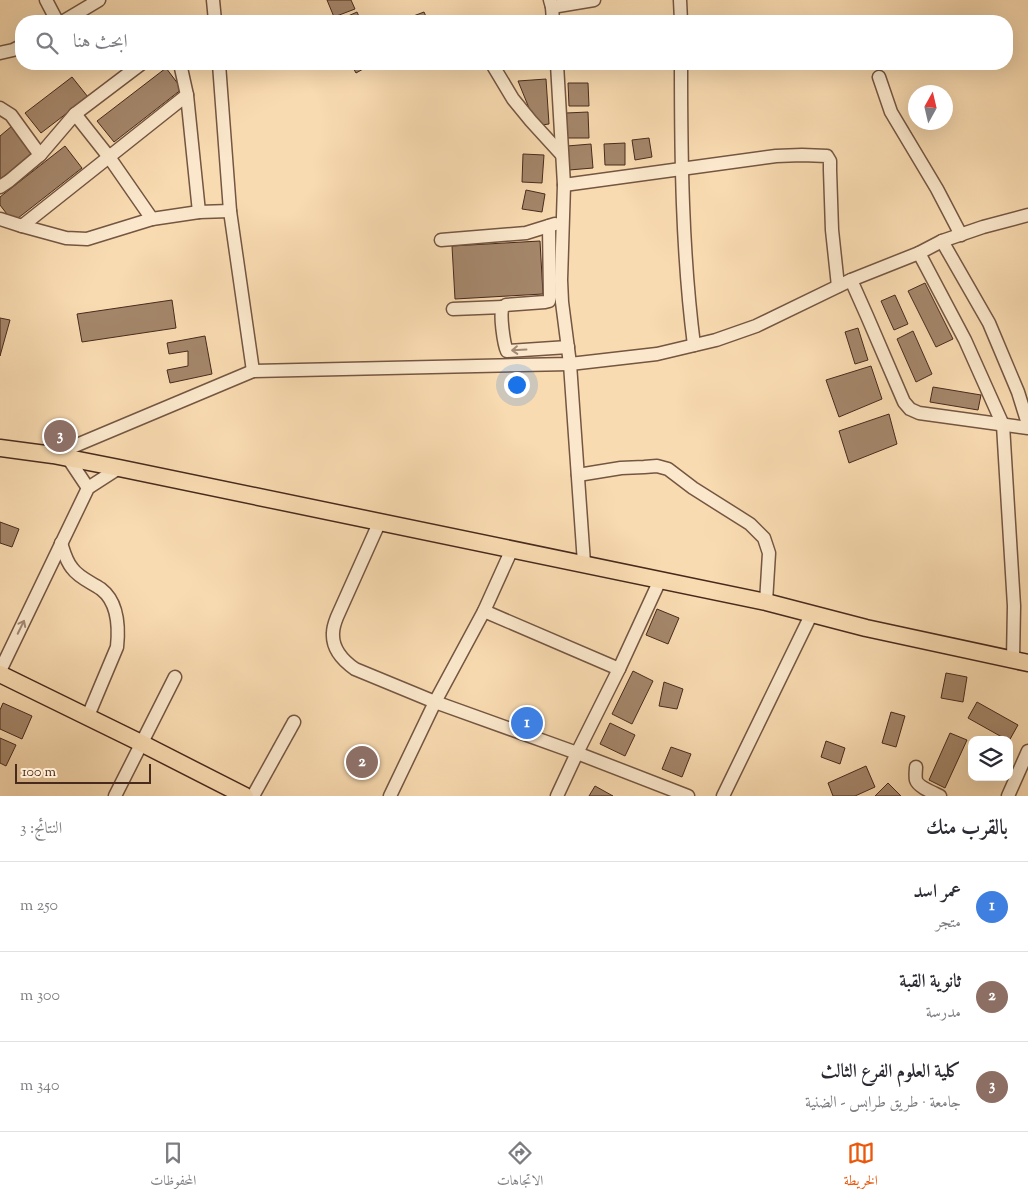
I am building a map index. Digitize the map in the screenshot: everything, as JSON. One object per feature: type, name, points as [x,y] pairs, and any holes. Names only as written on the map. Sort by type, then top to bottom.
[{"type":"main road","points":[[0,448],[60,456],[584,563],[766,602],[866,628],[1020,661]]},
{"type":"main road","points":[[0,673],[245,796]]},
{"type":"street","points":[[46,0],[54,15]]},
{"type":"street","points":[[74,15],[99,0]]},
{"type":"street","points":[[212,0],[214,15]]},
{"type":"street","points":[[551,3],[594,0]]},
{"type":"street","points":[[680,0],[681,15]]},
{"type":"street","points":[[0,53],[15,49]]},
{"type":"street","points":[[0,187],[40,154],[75,114],[133,70]]},
{"type":"street","points":[[181,70],[187,95],[199,212]]},
{"type":"street","points":[[219,70],[230,212],[253,371]]},
{"type":"street","points":[[496,70],[513,99],[530,121],[562,154]]},
{"type":"street","points":[[557,70],[564,186],[562,294],[570,364],[584,563]]},
{"type":"street","points":[[681,70],[684,226],[694,344]]},
{"type":"street","points":[[879,77],[891,112],[937,189],[961,235]]},
{"type":"street","points":[[22,226],[187,95]]},
{"type":"street","points":[[0,108],[12,115],[40,154]]},
{"type":"street","points":[[75,114],[109,157],[152,219]]},
{"type":"street","points":[[564,186],[776,156],[827,156],[830,161],[832,230],[838,286]]},
{"type":"street","points":[[0,218],[66,238],[87,239],[152,219],[199,212],[230,212]]},
{"type":"street","points":[[88,488],[60,456],[253,371],[570,364],[657,354],[716,340],[756,326],[851,280],[919,253],[942,241],[983,227],[1028,215]]},
{"type":"street","points":[[441,240],[526,233],[562,222]]},
{"type":"street","points":[[453,309],[549,301],[549,226]]},
{"type":"street","points":[[851,280],[904,402],[910,409],[919,413],[1003,425],[1028,426],[1018,392],[989,323],[942,241]]},
{"type":"street","points":[[919,253],[965,340],[1003,425],[1014,606],[1020,661]]},
{"type":"street","points":[[503,306],[503,333],[506,349],[568,347]]},
{"type":"street","points":[[578,475],[621,468],[656,466],[668,469],[693,488],[750,524],[764,538],[769,553],[766,602]]},
{"type":"street","points":[[0,673],[88,488],[119,468]]},
{"type":"street","points":[[380,521],[337,617],[333,632],[335,646],[344,661],[355,669],[436,702],[577,753],[681,795]]},
{"type":"street","points":[[61,543],[67,561],[73,570],[102,590],[110,601],[116,613],[118,624],[117,647],[88,716]]},
{"type":"street","points":[[390,796],[436,702],[484,611],[512,549]]},
{"type":"street","points":[[557,796],[660,580]]},
{"type":"street","points":[[484,611],[619,669]]},
{"type":"street","points":[[722,796],[812,613]]},
{"type":"street","points":[[115,796],[175,677]]},
{"type":"street","points":[[253,796],[294,722]]},
{"type":"street","points":[[1008,796],[1028,751]]},
{"type":"street","points":[[916,767],[916,780],[918,784],[940,796]]},
{"type":"building","points":[[327,0],[351,0],[355,9],[339,15],[333,15]]},
{"type":"building","points":[[163,70],[168,70],[182,89],[114,142],[97,121]]},
{"type":"building","points":[[72,77],[88,97],[41,133],[25,113]]},
{"type":"building","points":[[546,79],[549,124],[542,125],[529,108],[518,81]]},
{"type":"building","points":[[568,83],[588,83],[589,106],[569,106]]},
{"type":"building","points":[[588,112],[589,138],[567,138],[566,113]]},
{"type":"building","points":[[12,126],[36,154],[0,179],[0,136]]},
{"type":"building","points":[[649,138],[652,157],[635,160],[632,140]]},
{"type":"building","points":[[625,143],[625,165],[605,165],[604,144]]},
{"type":"building","points":[[591,144],[593,168],[569,170],[567,146]]},
{"type":"building","points":[[65,146],[82,168],[13,222],[0,205],[0,197]]},
{"type":"building","points":[[523,154],[544,155],[542,183],[522,182]]},
{"type":"building","points":[[526,190],[545,194],[542,212],[522,209]]},
{"type":"building","points":[[540,241],[543,294],[455,299],[452,246]]},
{"type":"building","points":[[925,283],[953,339],[936,347],[908,291]]},
{"type":"building","points":[[895,295],[908,324],[894,330],[881,301]]},
{"type":"building","points":[[172,300],[176,328],[82,342],[77,314]]},
{"type":"building","points":[[0,318],[10,320],[0,356]]},
{"type":"building","points":[[858,328],[868,360],[855,364],[845,332]]},
{"type":"building","points":[[913,331],[932,374],[916,382],[897,339]]},
{"type":"building","points":[[205,336],[212,374],[170,383],[167,370],[188,366],[188,351],[169,354],[167,343]]},
{"type":"building","points":[[871,366],[882,399],[839,417],[826,380]]},
{"type":"building","points":[[933,387],[981,395],[978,410],[930,402]]},
{"type":"building","points":[[889,414],[897,444],[849,463],[839,431]]},
{"type":"building","points":[[0,522],[19,529],[12,547],[0,543]]},
{"type":"building","points":[[657,609],[679,618],[668,644],[646,635]]},
{"type":"building","points":[[633,671],[653,681],[632,724],[612,714]]},
{"type":"building","points":[[946,673],[967,677],[963,702],[941,698]]},
{"type":"building","points":[[664,682],[683,689],[677,709],[659,706]]},
{"type":"building","points":[[977,702],[1018,725],[1012,736],[1000,736],[968,718]]},
{"type":"building","points":[[3,703],[32,716],[22,739],[0,729],[0,710]]},
{"type":"building","points":[[891,712],[905,716],[896,747],[882,743]]},
{"type":"building","points":[[610,723],[635,735],[625,756],[600,744]]},
{"type":"building","points":[[950,733],[967,740],[945,788],[929,780]]},
{"type":"building","points":[[0,738],[16,745],[6,766],[0,763]]},
{"type":"building","points":[[826,741],[845,748],[840,764],[821,757]]},
{"type":"building","points":[[671,747],[691,754],[682,777],[662,769]]},
{"type":"building","points":[[866,766],[875,787],[855,796],[833,796],[828,783]]},
{"type":"building","points":[[888,783],[901,796],[875,796]]},
{"type":"building","points":[[595,786],[613,796],[589,796]]},
{"type":"place","name":"كلية العلوم الفرع الثالث","points":[[60,436]]},
{"type":"place","name":"عمر اسد","points":[[527,723]]},
{"type":"place","name":"ثانوية القبة","points":[[362,762]]}]
